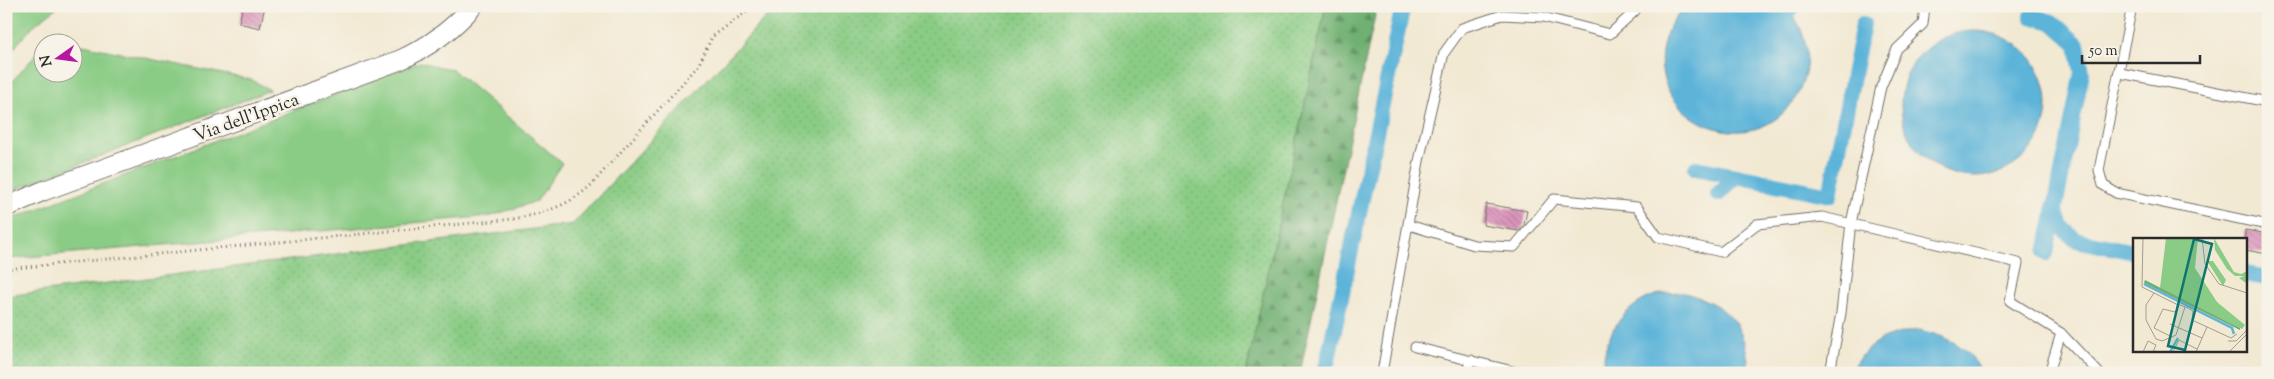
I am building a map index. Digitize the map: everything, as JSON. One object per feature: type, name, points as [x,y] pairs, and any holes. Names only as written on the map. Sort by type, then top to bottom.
[{"type":"street","name":"Via dell'Ippica","points":[[6,207],[400,60],[434,42],[454,26],[473,6]]},
{"type":"lane","points":[[1382,373],[1419,161],[1444,53],[1462,28],[1502,15],[1543,18],[1610,34],[1635,11],[1636,6]]},
{"type":"lane","points":[[1830,373],[1841,312],[1851,224],[1881,87],[1897,49],[1923,24],[1925,6]]},
{"type":"lane","points":[[2132,6],[2099,170],[2103,185],[2116,193],[2268,225]]},
{"type":"lane","points":[[2120,73],[2268,102]]},
{"type":"lane","points":[[1409,225],[1474,244],[1514,247],[1554,199],[1637,208],[1658,237],[1721,252],[1757,224],[1822,217],[2018,263],[2010,301],[2062,333],[2099,373]]},
{"type":"lane","points":[[2049,373],[2062,333]]},
{"type":"lane","points":[[1416,347],[1521,373]]},
{"type":"lane","points":[[1466,373],[1471,360]]},
{"type":"path","points":[[6,269],[513,219],[555,209],[576,198],[591,185],[698,66],[712,37],[754,6]]},
{"type":"green space","points":[[21,6],[59,6],[33,26],[6,57],[6,10]]},
{"type":"green space","points":[[776,6],[1326,6],[1246,373],[6,373],[6,296],[573,224]]},
{"type":"green space","points":[[1326,6],[1377,6],[1300,373],[1246,373]]},
{"type":"green space","points":[[82,45],[252,80],[270,90],[6,193],[6,88],[32,59],[32,82],[82,82]]},
{"type":"green space","points":[[420,62],[453,70],[562,163],[537,201],[491,216],[6,259],[6,221]]},
{"type":"water","points":[[1684,6],[1784,6],[1790,12],[1803,35],[1807,60],[1801,87],[1795,99],[1782,114],[1762,127],[1739,131],[1717,129],[1697,120],[1680,106],[1667,88],[1662,66],[1664,42],[1667,32]]},
{"type":"water","points":[[1974,31],[2002,37],[2025,53],[2041,76],[2047,104],[2041,132],[2025,155],[2002,171],[1974,177],[1946,171],[1923,155],[1907,132],[1901,104],[1907,76],[1923,53],[1946,37]]},
{"type":"water","points":[[1680,292],[1711,302],[1731,318],[1739,329],[1744,341],[1749,373],[1604,373],[1604,360],[1610,336],[1624,315],[1644,300],[1659,294]]},
{"type":"water","points":[[1919,330],[1939,335],[1964,349],[1981,373],[1850,373],[1863,354],[1878,341],[1897,334]]},
{"type":"building","points":[[243,6],[265,6],[260,28],[239,23]]},
{"type":"building","points":[[1486,204],[1527,211],[1524,225],[1519,231],[1483,225]]},
{"type":"building","points":[[2245,230],[2268,234],[2268,254],[2246,250]]},
{"type":"waterway","points":[[1325,373],[1403,6]]},
{"type":"waterway","points":[[1789,10],[1793,6]]},
{"type":"waterway","points":[[2031,16],[2052,22],[2077,44],[2082,72],[2046,253]]},
{"type":"waterway","points":[[1696,168],[1830,195],[1863,24]]},
{"type":"waterway","points":[[1718,194],[1737,176]]},
{"type":"waterway","points":[[2054,207],[2061,227],[2076,240],[2133,252]]},
{"type":"waterway","points":[[2246,274],[2268,278]]}]
